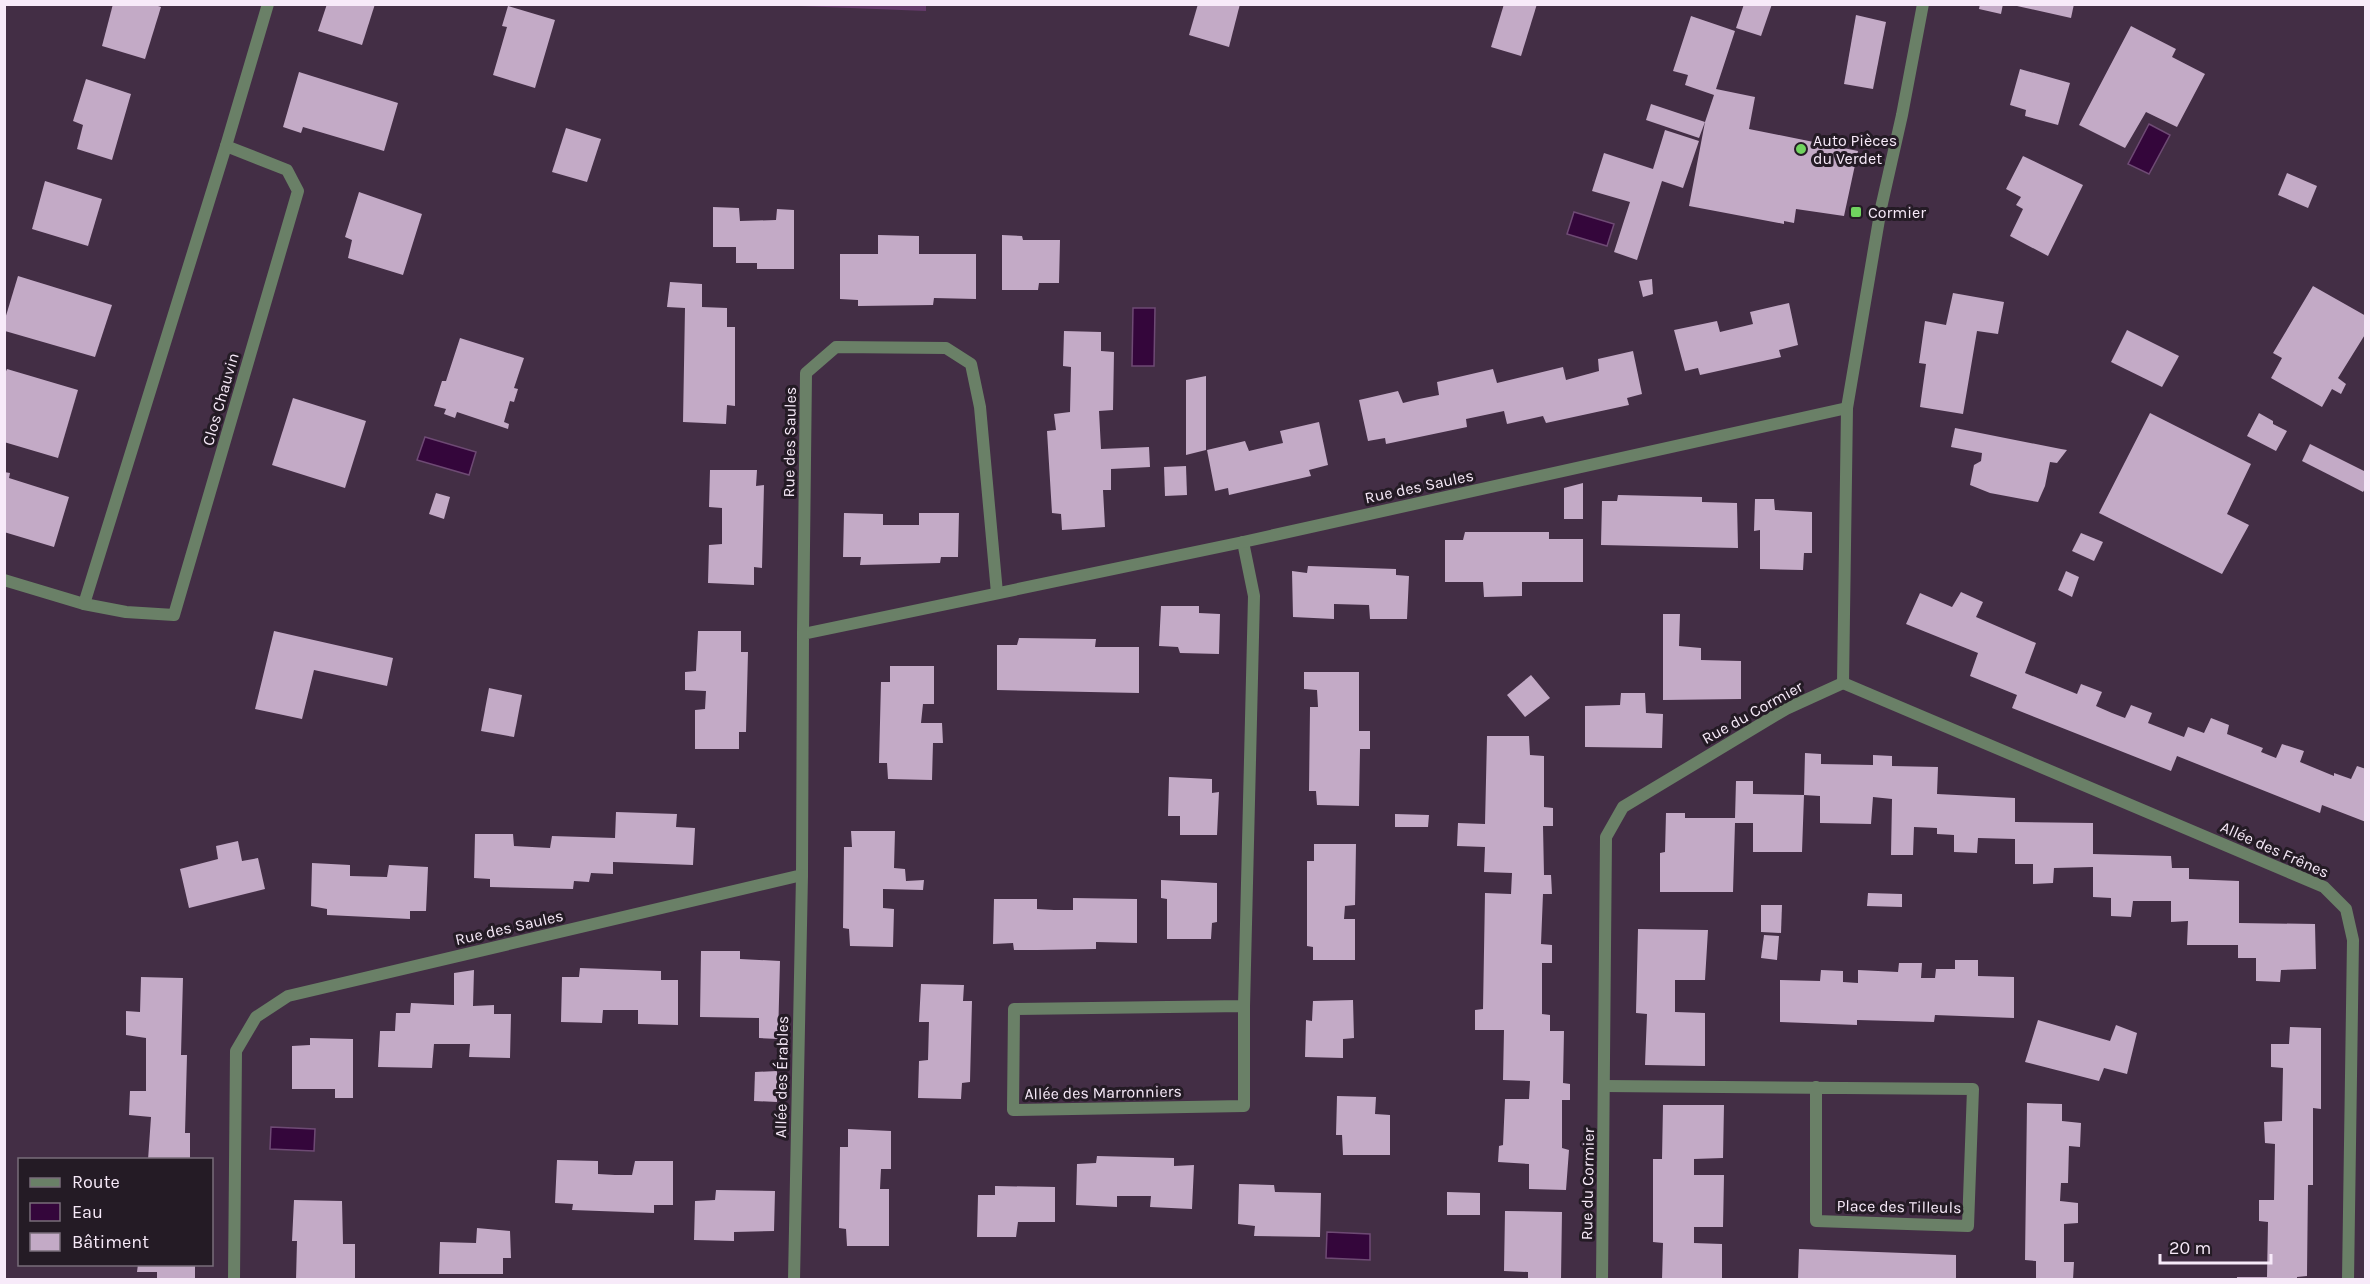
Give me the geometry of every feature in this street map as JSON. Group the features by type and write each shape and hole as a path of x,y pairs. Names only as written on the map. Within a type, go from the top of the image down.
{"street":[{"path":"84,604 268,4"},
{"path":"1843,683 1847,408 1881,208 1902,115 1923,4"},
{"name":"Clos Chauvin","path":"4,580 84,604 126,612 174,615 298,191 287,170 226,146"},
{"name":"Rue des Saules","path":"234,1280 236,1051 256,1017 288,996 802,875 806,373 836,347 946,348 971,364 981,406 997,593"},
{"name":"Rue des Saules","path":"804,634 1243,542 1847,408"},
{"name":"Allée des Marronniers","path":"1243,542 1254,596 1244,1006 1244,1106 1013,1110 1014,1009 1244,1006"},
{"name":"Rue du Cormier","path":"1602,1280 1606,837 1623,807 1786,709 1843,683"},
{"name":"Allée des Frênes","path":"1843,683 2324,887 2346,909 2353,940 2348,1280"},
{"name":"Allée des Érables","path":"794,1280 802,875"},
{"name":"Place des Tilleuls","path":"1605,1086 1816,1087 1973,1089 1968,1226 1816,1221 1816,1087"}],"shaded area":[{"path":"775,4 926,4 926,11 775,5"}],"water":[{"path":"2149,124 2170,135 2149,174 2128,164"},
{"path":"1574,212 1614,224 1607,246 1567,234"},
{"path":"1133,308 1155,308 1154,366 1132,366"},
{"path":"425,437 476,452 469,475 417,460"},
{"path":"271,1127 315,1129 314,1151 270,1149"},
{"path":"1327,1232 1370,1234 1370,1260 1326,1258"}],"building":[{"path":"113,4 152,4 161,7 145,59 102,46"},
{"path":"327,4 375,4 362,45 318,31"},
{"path":"1198,4 1240,4 1229,47 1189,35"},
{"path":"1504,4 1537,4 1521,56 1491,47"},
{"path":"1744,4 1772,4 1761,36 1736,28"},
{"path":"1980,4 2003,4 2001,14 1979,9"},
{"path":"2008,4 2074,4 2071,18"},
{"path":"508,6 555,20 535,88 493,75 507,27 502,26"},
{"path":"1856,15 1886,22 1873,89 1844,84"},
{"path":"1691,16 1735,31 1716,89 1755,97 1749,129 1858,151 1844,216 1796,209 1794,223 1784,221 1784,224 1689,206 1705,122 1714,95 1685,85 1688,75 1673,71"},
{"path":"2131,26 2176,49 2172,57 2205,74 2177,127 2146,112 2125,148 2079,125"},
{"path":"2020,69 2070,83 2058,125 2025,116 2026,110 2010,105"},
{"path":"299,72 398,103 384,151 303,127 301,133 283,127"},
{"path":"86,79 131,94 112,160 77,149 83,125 73,121"},
{"path":"1651,104 1705,122 1699,138 1646,120"},
{"path":"566,128 601,139 587,182 552,172"},
{"path":"1665,130 1699,141 1683,188 1662,181 1637,260 1614,252 1630,202 1592,191 1604,153 1653,169"},
{"path":"2023,156 2083,185 2048,256 2010,236 2023,209 2016,205 2021,197 2006,189"},
{"path":"2287,173 2317,186 2308,208 2278,195"},
{"path":"45,181 102,199 88,246 32,229"},
{"path":"359,192 422,214 403,275 348,258 352,240 345,237"},
{"path":"713,207 739,208 740,221 776,220 777,209 794,210 794,269 757,269 757,263 736,263 736,247 713,247"},
{"path":"878,235 919,236 919,254 976,254 976,299 934,298 933,305 858,306 858,300 840,299 840,254 878,254"},
{"path":"1002,235 1022,236 1023,240 1060,240 1059,283 1039,283 1038,290 1002,290"},
{"path":"18,276 112,305 95,357 5,331 5,319"},
{"path":"1652,279 1653,294 1643,297 1639,281"},
{"path":"670,282 702,284 702,307 727,308 727,327 735,327 735,406 727,405 726,424 683,422 685,308 667,307"},
{"path":"2313,286 2366,316 2366,333 2338,378 2346,384 2341,394 2332,389 2322,407 2271,378 2282,358 2273,353"},
{"path":"1953,293 2004,302 1998,334 1977,331 1963,414 1920,407 1926,364 1919,363 1925,321 1946,325"},
{"path":"1789,303 1798,345 1779,350 1781,357 1700,375 1698,368 1685,371 1674,330 1717,321 1720,332 1753,324 1750,312"},
{"path":"2127,330 2179,356 2162,387 2111,362"},
{"path":"1064,331 1101,332 1101,351 1114,352 1113,410 1099,411 1101,449 1149,447 1150,467 1111,469 1111,490 1103,490 1105,527 1062,530 1061,514 1052,513 1047,431 1056,430 1054,414 1070,412 1071,367 1063,366"},
{"path":"460,338 524,358 514,388 518,389 514,402 510,401 504,422 509,424 508,429 457,412 455,418 444,414 446,409 434,406 442,381 446,381"},
{"path":"1633,351 1642,394 1627,398 1629,405 1546,423 1543,416 1507,424 1504,411 1466,419 1467,427 1386,444 1385,438 1368,441 1359,400 1398,391 1403,403 1439,395 1437,382 1493,369 1497,383 1563,367 1566,380 1599,371 1598,359"},
{"path":"7,369 78,390 58,458 4,442 4,376"},
{"path":"1206,376 1206,450 1186,455 1186,380"},
{"path":"293,398 366,421 345,488 272,465"},
{"path":"2150,413 2251,464 2227,514 2249,525 2222,574 2099,513"},
{"path":"2259,413 2287,431 2276,451 2247,436"},
{"path":"1319,422 1328,465 1309,470 1311,476 1229,495 1228,488 1215,491 1207,450 1245,441 1249,451 1283,443 1280,431"},
{"path":"1955,428 2067,450 2057,463 2050,462 2045,486 2038,502 1990,493 1970,485 1974,465 1981,461 1982,453 1951,447"},
{"path":"2310,444 2366,472 2366,487 2363,492 2302,461"},
{"path":"1186,466 1187,495 1165,496 1164,467"},
{"path":"710,470 757,470 756,486 764,485 762,568 754,567 754,585 708,583 709,545 722,544 722,508 709,507"},
{"path":"4,472 10,473 9,478 69,497 54,547 4,532"},
{"path":"1583,483 1583,519 1564,519 1564,488"},
{"path":"436,493 450,497 444,519 429,514"},
{"path":"1618,495 1702,497 1702,502 1737,503 1738,548 1601,545 1602,501 1617,501"},
{"path":"1755,499 1774,499 1775,510 1812,512 1812,553 1804,553 1803,570 1760,569 1760,530 1754,531"},
{"path":"844,513 883,514 883,525 919,525 919,513 959,513 958,557 941,557 940,563 860,565 861,557 843,557"},
{"path":"1465,532 1549,532 1549,539 1583,539 1583,582 1522,582 1522,596 1484,597 1483,582 1445,582 1445,540 1463,540"},
{"path":"2081,533 2103,542 2094,561 2072,551"},
{"path":"1308,566 1396,569 1396,575 1409,576 1407,619 1370,619 1369,605 1334,604 1334,619 1293,617 1292,571 1307,573"},
{"path":"2066,571 2079,577 2072,597 2058,590"},
{"path":"1961,592 1983,602 1976,617 2036,643 2025,673 2077,694 2081,684 2102,692 2096,706 2112,713 2125,718 2131,705 2152,713 2148,723 2184,737 2188,727 2204,733 2211,718 2229,725 2227,734 2263,748 2261,752 2276,758 2282,744 2304,751 2300,762 2334,776 2334,773 2351,779 2357,766 2366,769 2366,822 2322,805 2320,813 2177,756 2171,771 2012,708 2017,695 1970,676 1978,653 1906,624 1920,593 1952,607"},
{"path":"1161,606 1199,606 1199,613 1220,614 1219,654 1180,653 1178,647 1159,646"},
{"path":"1663,614 1680,614 1679,646 1701,648 1701,660 1741,661 1741,699 1663,700"},
{"path":"274,631 393,658 387,686 314,670 302,719 255,709"},
{"path":"698,631 741,631 741,652 748,652 746,732 739,732 739,749 695,749 695,710 705,709 706,691 685,690 685,672 696,671"},
{"path":"1019,638 1096,639 1095,647 1139,647 1139,693 997,690 997,645 1017,645"},
{"path":"890,666 934,666 934,704 923,704 921,723 942,723 943,743 933,743 932,780 888,779 887,763 879,763 881,682 890,682"},
{"path":"1304,672 1359,672 1359,731 1370,731 1370,749 1360,749 1359,806 1317,805 1316,791 1309,791 1310,707 1318,707 1317,690 1304,689"},
{"path":"1531,675 1550,698 1525,717 1507,695"},
{"path":"489,688 522,695 514,737 481,731"},
{"path":"1621,693 1645,693 1646,713 1663,714 1662,748 1585,747 1585,706 1620,705"},
{"path":"1487,736 1529,736 1530,755 1544,756 1544,807 1553,808 1553,826 1543,826 1544,875 1551,875 1552,894 1543,894 1541,944 1552,945 1552,963 1542,963 1542,1014 1550,1015 1550,1031 1564,1031 1563,1083 1570,1084 1570,1100 1562,1100 1562,1148 1569,1150 1566,1190 1529,1189 1529,1164 1498,1162 1499,1146 1503,1145 1505,1099 1529,1099 1530,1081 1503,1080 1504,1030 1475,1030 1475,1010 1483,1009 1485,893 1511,894 1512,873 1484,872 1485,847 1457,846 1458,823 1485,824"},
{"path":"1805,753 1821,754 1821,764 1873,765 1873,755 1892,756 1892,766 1938,767 1937,794 2015,798 2015,822 2093,823 2093,854 2171,856 2172,868 2189,868 2189,879 2239,881 2239,923 2315,924 2316,969 2281,970 2280,982 2256,981 2256,958 2238,958 2238,945 2187,945 2188,921 2171,922 2171,901 2133,901 2131,917 2111,916 2111,898 2093,897 2093,867 2054,868 2053,883 2033,884 2033,864 2015,864 2015,839 1978,838 1977,853 1954,852 1954,835 1937,834 1937,828 1914,827 1913,855 1891,855 1892,799 1873,797 1871,824 1820,823 1820,796 1804,795"},
{"path":"1169,777 1212,779 1212,793 1219,792 1217,835 1180,835 1180,816 1168,816"},
{"path":"1736,781 1753,781 1753,794 1804,795 1802,852 1753,852 1753,823 1735,823 1733,892 1660,892 1660,853 1665,852 1666,813 1685,813 1685,818 1735,818"},
{"path":"616,812 677,814 676,827 695,828 693,865 613,862 613,874 591,873 589,882 574,881 573,889 490,887 490,879 474,878 475,834 513,834 514,846 550,848 552,836 615,838"},
{"path":"1395,814 1429,815 1428,827 1395,827"},
{"path":"851,831 895,831 894,868 905,869 906,881 924,880 923,890 883,889 883,908 894,909 893,947 850,946 849,929 843,928 844,847 852,847"},
{"path":"238,841 242,861 258,858 265,889 189,908 180,869 218,859 216,846"},
{"path":"1314,844 1356,844 1355,905 1345,906 1344,919 1355,919 1355,960 1313,960 1313,947 1307,946 1307,861 1314,861"},
{"path":"312,863 350,865 350,876 387,877 389,865 428,867 426,911 410,911 410,919 327,915 327,909 311,906"},
{"path":"1161,880 1217,883 1217,922 1212,923 1211,939 1167,939 1167,899 1161,898"},
{"path":"1868,893 1902,894 1902,907 1867,906"},
{"path":"1073,898 1137,899 1137,943 1096,942 1096,949 1038,950 1014,950 1013,943 993,944 994,899 1037,899 1037,909 1073,910"},
{"path":"1761,905 1782,905 1781,933 1761,932"},
{"path":"1638,929 1708,930 1705,980 1675,980 1675,1012 1705,1013 1705,1066 1645,1065 1647,1014 1636,1013"},
{"path":"1764,935 1779,936 1777,960 1761,958"},
{"path":"701,951 740,951 740,959 780,961 778,1039 759,1038 759,1018 700,1017"},
{"path":"1955,960 1978,960 1978,976 2014,977 2014,1018 1935,1015 1934,1022 1857,1020 1857,1025 1780,1022 1780,980 1820,981 1821,970 1843,971 1843,982 1858,983 1858,970 1898,972 1899,963 1922,963 1921,978 1935,978 1936,969 1955,969"},
{"path":"580,968 661,971 661,980 678,980 678,1025 638,1024 638,1010 603,1010 602,1023 561,1022 562,977 579,977"},
{"path":"474,970 473,1006 494,1005 494,1014 511,1014 510,1058 469,1057 470,1044 434,1044 432,1068 378,1067 380,1031 395,1031 396,1013 410,1013 411,1003 454,1005 454,973"},
{"path":"141,977 183,978 181,1055 187,1055 185,1133 190,1133 190,1158 148,1158 151,1117 129,1115 130,1091 146,1091 146,1038 126,1035 126,1011 140,1012"},
{"path":"921,984 964,985 963,1001 972,1001 970,1082 962,1083 961,1099 918,1098 919,1061 928,1060 929,1022 919,1022"},
{"path":"1353,1000 1354,1038 1343,1039 1343,1058 1305,1057 1306,1020 1312,1021 1313,1001"},
{"path":"2038,1020 2110,1041 2116,1025 2137,1033 2127,1074 2104,1068 2099,1081 2025,1062"},
{"path":"2290,1027 2321,1028 2321,1109 2313,1108 2313,1185 2308,1185 2307,1276 2297,1277 2297,1280 2237,1280 2237,1277 2267,1277 2268,1222 2259,1221 2259,1200 2274,1200 2275,1144 2265,1143 2264,1122 2282,1121 2283,1068 2271,1067 2271,1044 2289,1044"},
{"path":"310,1038 353,1039 353,1098 335,1098 335,1089 292,1089 292,1046 310,1045"},
{"path":"777,1071 777,1102 754,1101 755,1072"},
{"path":"1337,1096 1376,1097 1375,1114 1390,1115 1390,1155 1343,1155 1342,1135 1336,1135"},
{"path":"2027,1103 2062,1104 2062,1121 2081,1123 2080,1147 2069,1146 2068,1183 2061,1183 2060,1201 2078,1203 2078,1223 2064,1224 2064,1262 2074,1262 2073,1280 2036,1280 2036,1261 2025,1260"},
{"path":"1663,1105 1724,1105 1723,1158 1694,1159 1694,1175 1724,1175 1723,1227 1694,1227 1694,1243 1722,1244 1722,1280 1662,1280 1663,1243 1653,1242 1653,1159 1662,1159"},
{"path":"848,1129 891,1131 891,1169 881,1169 880,1189 889,1189 889,1246 847,1246 846,1229 839,1228 840,1147 848,1147"},
{"path":"1097,1156 1174,1158 1174,1166 1194,1165 1192,1209 1150,1207 1151,1196 1117,1196 1117,1207 1076,1205 1077,1164 1096,1163"},
{"path":"557,1160 598,1161 598,1174 615,1175 632,1175 635,1161 673,1161 673,1205 654,1205 654,1213 572,1210 573,1204 555,1203"},
{"path":"1239,1184 1274,1185 1275,1192 1321,1193 1320,1237 1254,1236 1255,1226 1238,1224"},
{"path":"995,1186 1055,1187 1055,1222 1018,1222 1016,1237 977,1237 978,1195 995,1195"},
{"path":"716,1190 775,1191 774,1231 734,1232 734,1241 694,1240 695,1201 715,1200"},
{"path":"1447,1192 1480,1193 1480,1215 1447,1215"},
{"path":"294,1200 342,1201 343,1244 355,1244 355,1280 296,1280 297,1241 292,1241"},
{"path":"1505,1211 1562,1212 1561,1280 1528,1280 1528,1272 1504,1271"},
{"path":"477,1228 510,1231 511,1258 503,1258 503,1274 439,1274 440,1242 476,1243"},
{"path":"1799,1249 1956,1255 1956,1280 1798,1280"},
{"path":"138,1266 195,1266 195,1280 157,1280 157,1272 137,1272"}],"place":[{"name":"Auto Pièces du Verdet","path":"1801,149"},
{"name":"Cormier","path":"1856,212"}]}
